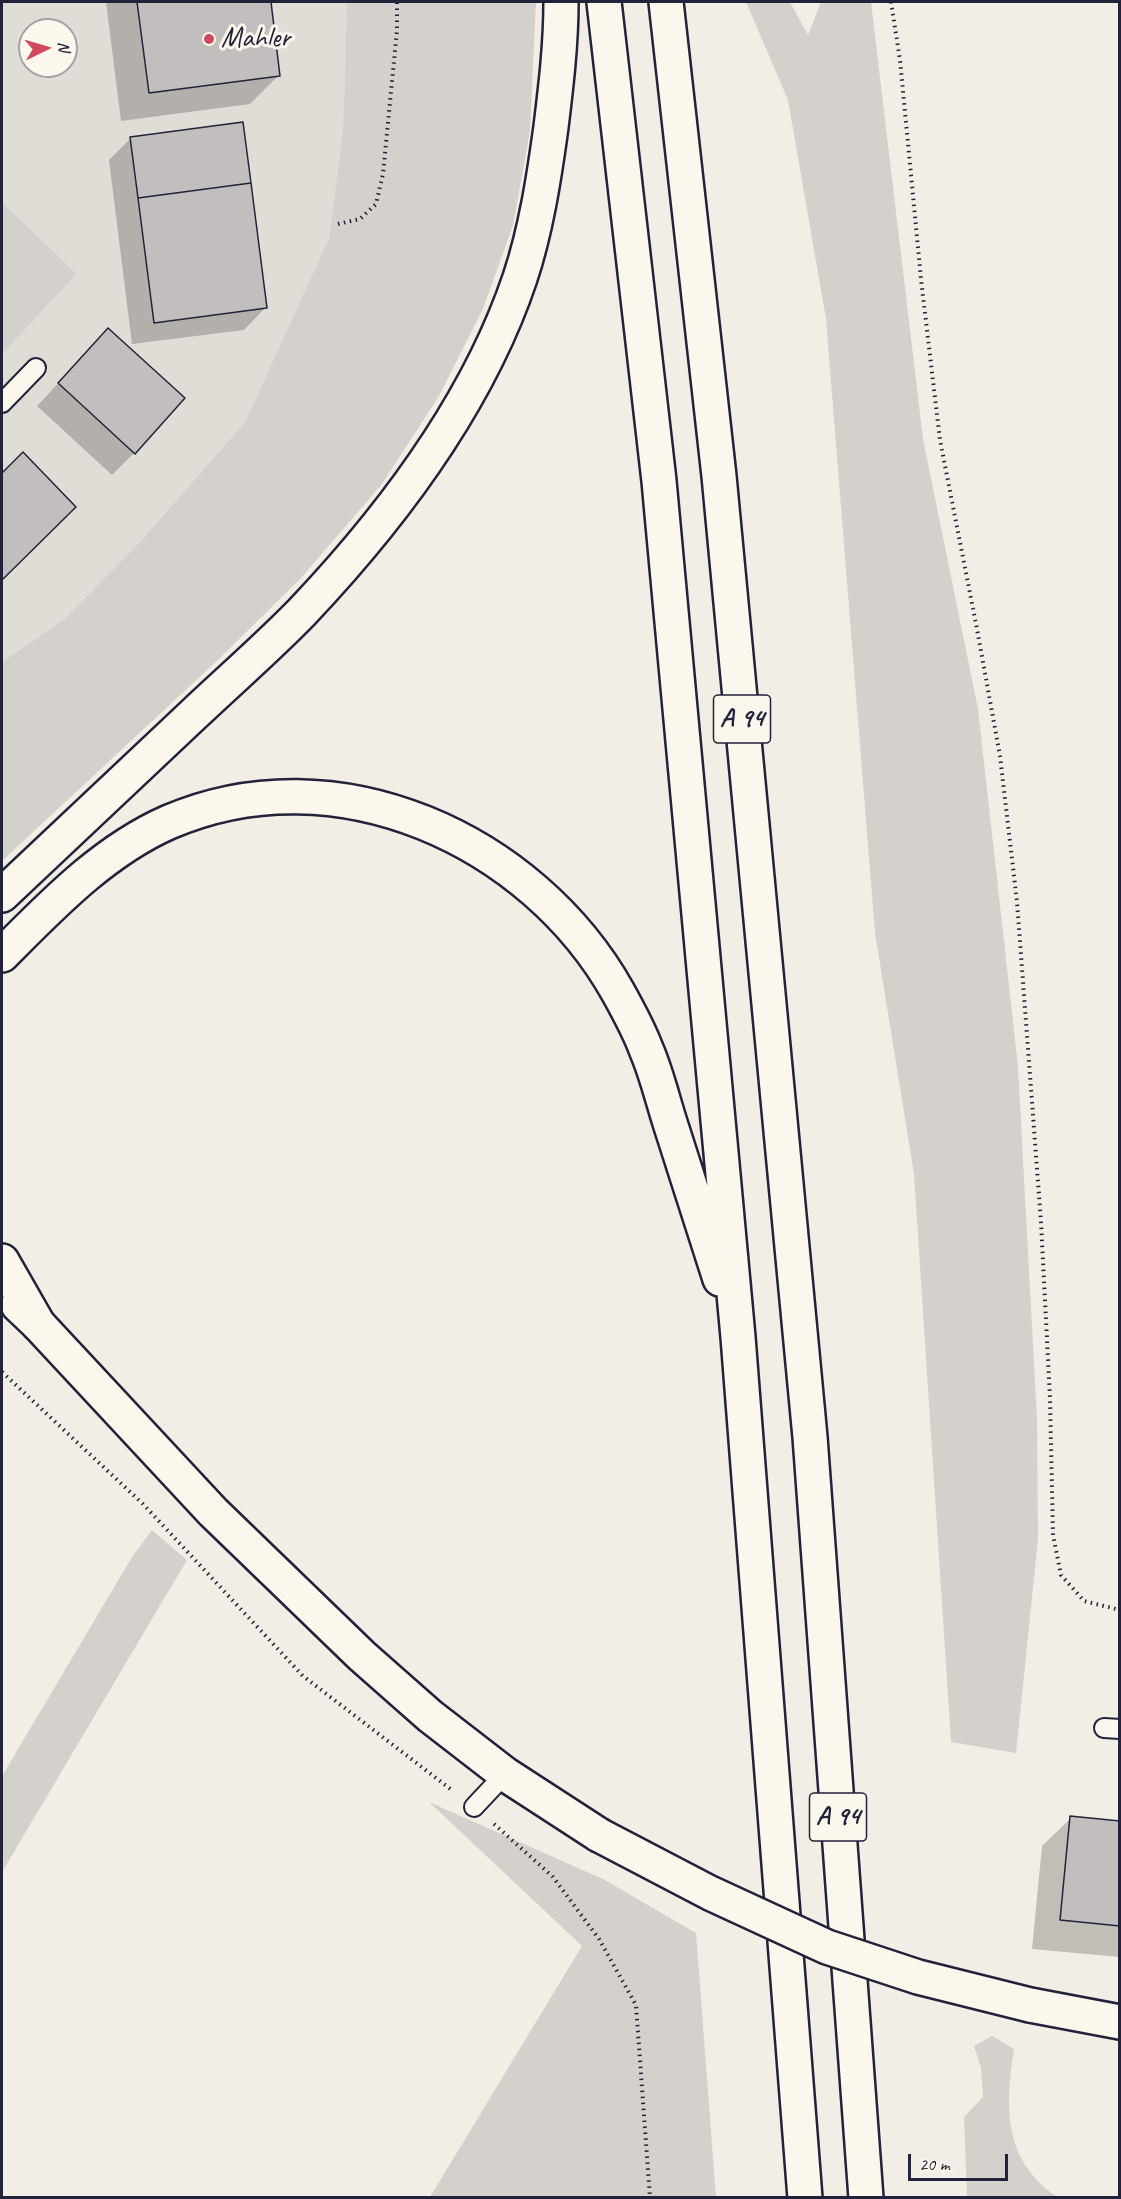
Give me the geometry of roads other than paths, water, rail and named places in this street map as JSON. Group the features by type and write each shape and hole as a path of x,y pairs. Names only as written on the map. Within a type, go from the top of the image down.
{"main road":[{"path":"2,895 301,613 359,548 400,496 441,437 467,393 498,332 523,267 538,214 556,86 561,2"},
{"name":"A 94","path":"604,2 660,493 738,1337 805,2198"},
{"name":"A 94","path":"666,2 719,476 809,1425 866,2198"},
{"path":"2,955 82,878 124,846 168,823 210,807 258,798 299,795 356,801 419,820 470,844 510,869 551,905 584,940 618,991 647,1049 738,1337"},
{"path":"2,1261 38,1324"},
{"path":"2,1290 38,1324 213,1512 362,1656 430,1716 505,1774 599,1835 710,1893 827,1947 918,1977 1030,2005 1119,2022"}],"lane":[{"path":"2,403 36,368"},
{"path":"474,1808 505,1774"}],"place":[{"name":"Mahler","path":"209,39"}]}
